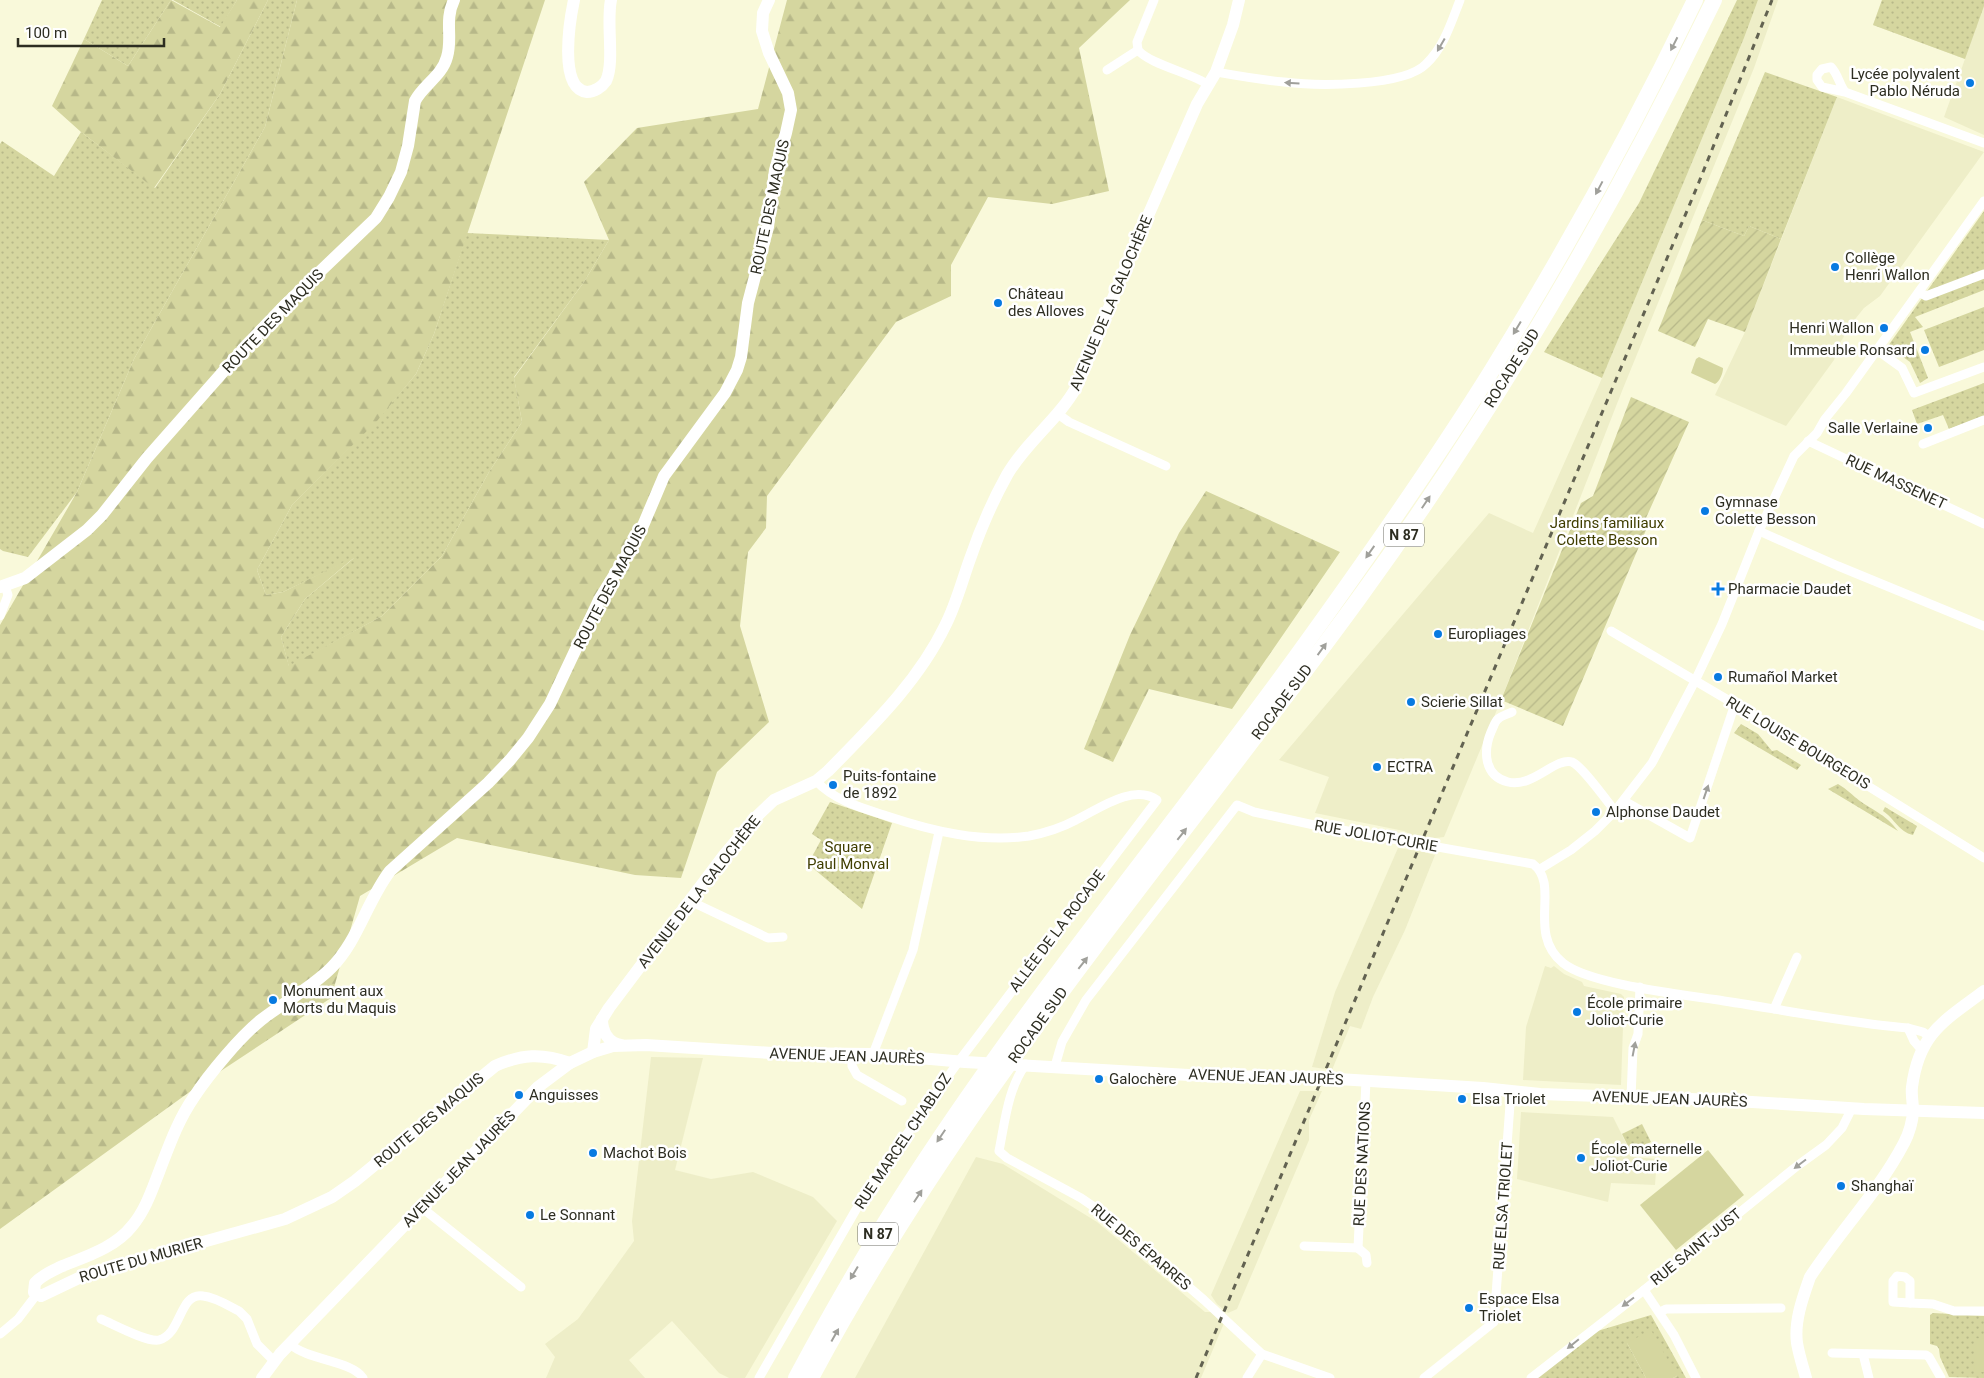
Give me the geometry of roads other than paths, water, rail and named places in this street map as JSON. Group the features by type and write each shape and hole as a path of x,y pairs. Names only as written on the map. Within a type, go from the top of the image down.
{"highway":[{"name":"ROCADE SUD","path":"796,1378 877,1234 918,1170 977,1096 1294,660 1441,449 1540,291 1595,195 1695,0"},
{"name":"ROCADE SUD","path":"1025,1030 1305,671 1410,525 1458,454 1559,292 1676,77 1714,0"},
{"name":"ROCADE SUD","path":"811,1378 888,1242 977,1096"}],"main road":[{"name":"ROUTE DES MAQUIS","path":"3,586 25,578 87,530 102,515 159,444 245,347 286,304 376,218 389,197 400,172 408,146 415,101 418,94 442,68 447,57 448,12 454,0"},
{"path":"574,0 569,34 569,72 574,84 588,92 599,88 607,76 611,0"},
{"name":"ROUTE DES MAQUIS","path":"194,1096 243,1037 259,1021 316,982 331,968 349,944 377,890 390,871 488,783 528,738 550,704 600,600 639,535 664,476 732,382 741,356 748,303 765,241 775,170 791,110 788,92 769,53 762,31 763,13 768,0"},
{"name":"AVENUE DE LA GALOCHÈRE","path":"593,1052 596,1029 602,1019 724,855 765,807 780,795 816,781 879,717 923,665 949,619 980,530 1006,477 1026,448 1069,401 1077,386 1197,104 1216,72 1239,0"},
{"path":"1806,1378 1797,1342 1802,1298 1810,1277 1905,1142 1913,1111 1912,1088 1922,1049 1929,1036 1984,991"},
{"path":"602,1019 606,1035 617,1045 621,1045"},
{"name":"AVENUE JEAN JAURÈS","path":"274,1362 421,1207 549,1077 570,1062 593,1052 621,1045 672,1046 772,1054 873,1054 1206,1076 1306,1077 1540,1094 1764,1102 1984,1114"},
{"name":"ROUTE DES MAQUIS","path":"332,1197 362,1176 487,1072 520,1056 548,1057 570,1062"},
{"path":"532,1056 539,1062 549,1077"},
{"name":"ROUTE DU MURIER","path":"194,1096 177,1126 145,1206 132,1226 116,1241 43,1275 35,1283 34,1292 41,1296 85,1275 276,1222 294,1216 332,1197"},
{"path":"254,1378 274,1362"},
{"path":"262,1378 274,1362"}],"street":[{"path":"1154,0 1137,42 1138,50 1148,58 1184,72 1209,85"},
{"path":"1216,72 1287,83 1374,82 1399,79 1425,66 1438,51 1460,0"},
{"path":"1107,70 1138,50"},
{"path":"1845,92 1984,143"},
{"path":"1929,1036 1923,1032 1908,1028 1640,987 1593,977 1574,970 1556,956 1549,946 1544,928 1545,884 1540,869 1584,841 1624,801 1652,763 1695,681 1722,624 1759,531 1794,456 1819,430 1984,201"},
{"path":"1919,292 1926,296 1984,274"},
{"path":"1877,350 1902,368 1914,393 1984,366"},
{"path":"1058,414 1069,422 1166,466"},
{"path":"1923,444 1984,420"},
{"name":"RUE MASSENET","path":"1808,442 1984,524"},
{"path":"1759,531 1838,566 1984,626"},
{"path":"0,616 8,595 3,586"},
{"name":"RUE LOUISE BOURGEOIS","path":"1611,631 1734,704 1984,858"},
{"path":"1624,801 1690,838 1734,704"},
{"path":"1512,712 1497,719 1486,744 1485,751 1492,772 1500,779 1509,782 1519,782 1528,781 1567,762 1574,763 1615,811"},
{"path":"816,781 829,792 854,806 939,832 913,950 873,1054"},
{"name":"ALLÉE DE LA ROCADE","path":"939,832 979,837 1029,836 1056,829 1116,799 1143,794 1156,800 959,1061"},
{"name":"RUE JOLIOT-CURIE","path":"1055,1066 1062,1042 1086,1000 1237,806 1254,812 1314,825 1521,860 1534,864 1540,869"},
{"path":"690,901 768,938 783,937"},
{"path":"1774,1009 1797,957"},
{"path":"1630,1098 1633,1048 1638,1034 1640,987"},
{"path":"1908,1028 1914,1041 1922,1049"},
{"path":"852,1053 852,1066 857,1075 902,1101"},
{"name":"RUE MARCEL CHABLOZ","path":"759,1378 869,1187 959,1061"},
{"name":"RUE DES ÉPARRES","path":"1026,1064 1017,1076 1014,1084 999,1151 1007,1158 1081,1198 1103,1213 1204,1300 1262,1354 1330,1378"},
{"name":"RUE DES NATIONS","path":"1358,1248 1366,1081"},
{"name":"RUE ELSA TRIOLET","path":"1424,1378 1494,1322 1511,1091"},
{"name":"RUE SAINT-JUST","path":"1531,1378 1826,1145 1842,1128 1852,1108"},
{"path":"421,1207 521,1288"},
{"name":"RUE DES NATIONS","path":"1304,1246 1358,1248 1366,1255 1367,1263"},
{"path":"1644,1290 1674,1335 1696,1378"},
{"path":"0,1334 18,1319 37,1294"},
{"path":"101,1319 150,1340 159,1340 175,1328 186,1304 191,1299 203,1296 240,1311 244,1315 257,1344 274,1362"},
{"path":"1910,1303 1933,1304 1954,1311 1984,1311"},
{"path":"1660,1312 1666,1309 1781,1308"},
{"path":"290,1344 298,1351 354,1370 363,1378"},
{"path":"1832,1353 1926,1356 1929,1357 1940,1378"},
{"path":"1247,1378 1262,1354"},
{"path":"1863,1354 1869,1378"}],"railway":[{"path":"1196,1378 1697,187 1772,0"}],"place":[{"name":"Lycée polyvalent Pablo Néruda","path":"1970,83"},
{"name":"Collège Henri Wallon","path":"1835,267"},
{"name":"Château des Alloves","path":"998,303"},
{"name":"Henri Wallon","path":"1884,328"},
{"name":"Immeuble Ronsard","path":"1925,350"},
{"name":"Salle Verlaine","path":"1928,428"},
{"name":"Gymnase Colette Besson","path":"1705,511"},
{"name":"Pharmacie Daudet","path":"1718,589"},
{"name":"Europliages","path":"1438,634"},
{"name":"Rumañol Market","path":"1718,677"},
{"name":"Scierie Sillat","path":"1411,702"},
{"name":"ECTRA","path":"1377,767"},
{"name":"Puits-fontaine de 1892","path":"833,785"},
{"name":"Alphonse Daudet","path":"1596,812"},
{"name":"Monument aux Morts du Maquis","path":"273,1000"},
{"name":"École primaire Joliot-Curie","path":"1577,1012"},
{"name":"Galochère","path":"1099,1079"},
{"name":"Anguisses","path":"519,1095"},
{"name":"Elsa Triolet","path":"1462,1099"},
{"name":"Machot Bois","path":"593,1153"},
{"name":"École maternelle Joliot-Curie","path":"1581,1158"},
{"name":"Shanghaï","path":"1841,1186"},
{"name":"Le Sonnant","path":"530,1215"},
{"name":"Espace Elsa Triolet","path":"1469,1308"}],"park label":[{"name":"Jardins familiaux Colette Besson","path":"1607,532"},
{"name":"Square Paul Monval","path":"848,856"}]}
